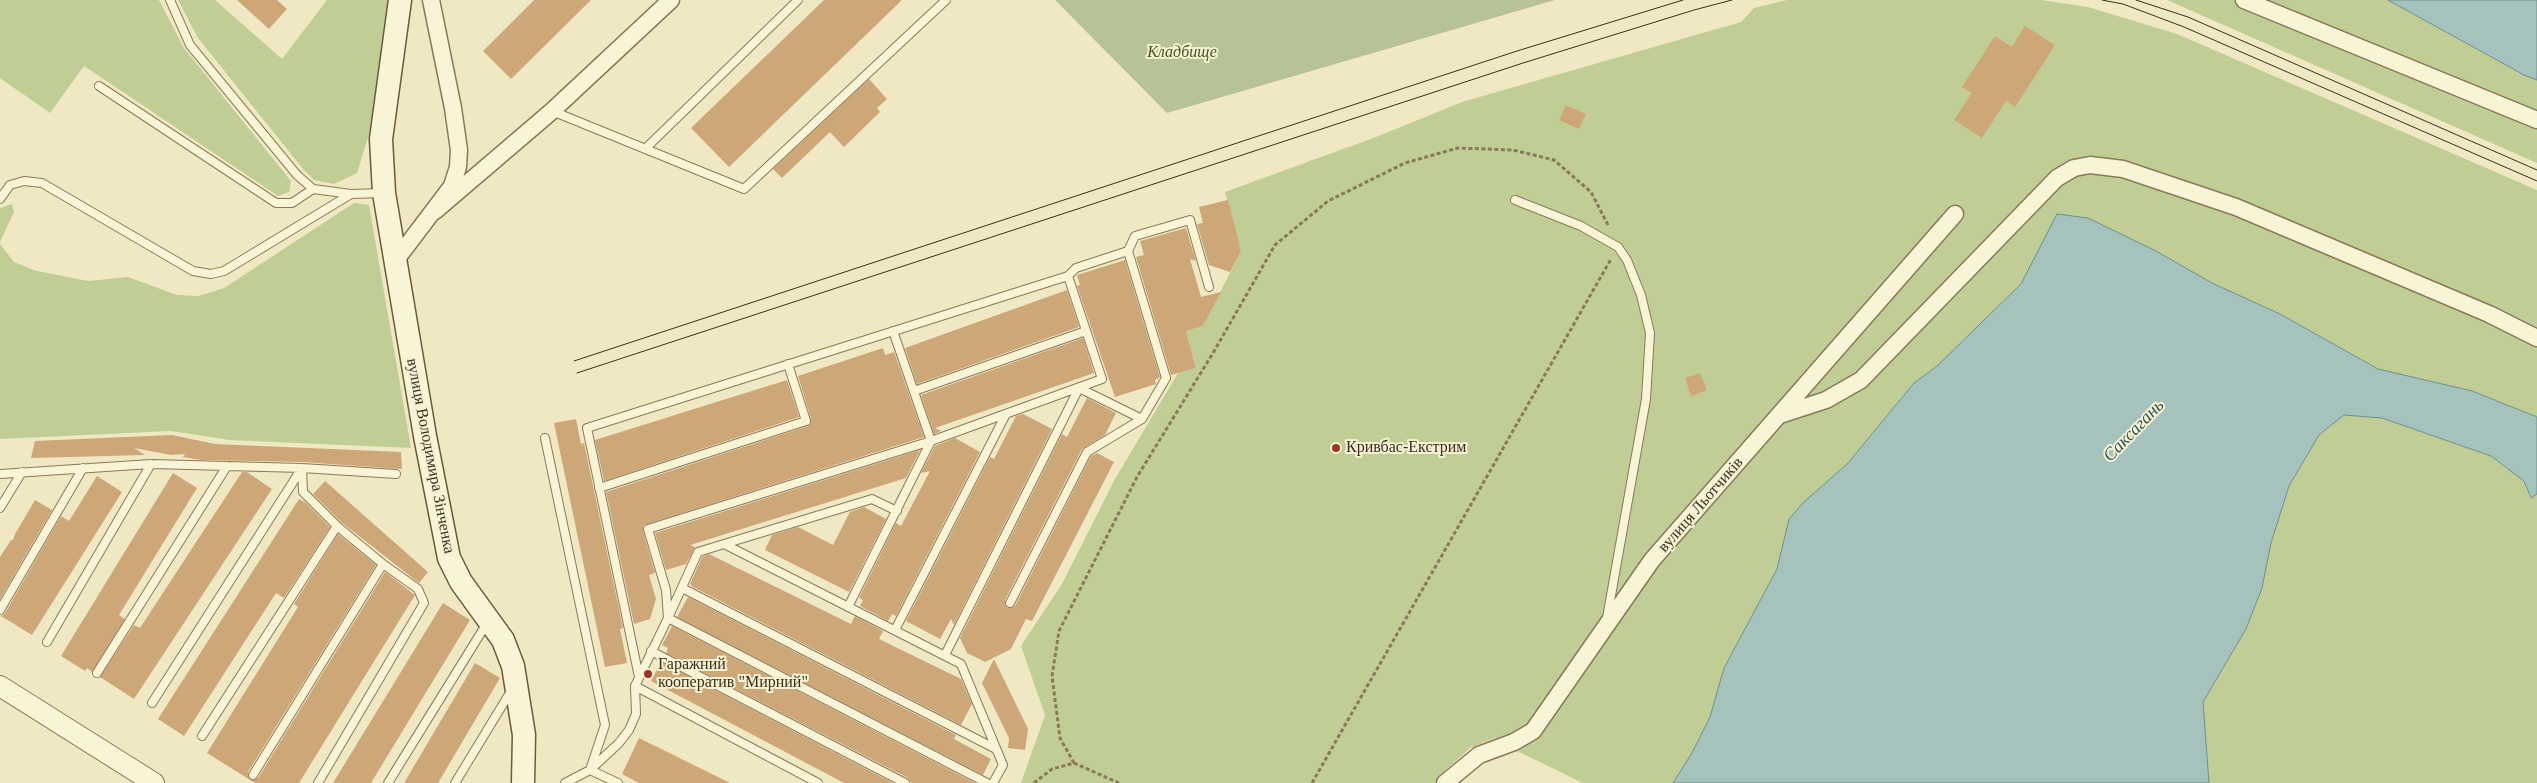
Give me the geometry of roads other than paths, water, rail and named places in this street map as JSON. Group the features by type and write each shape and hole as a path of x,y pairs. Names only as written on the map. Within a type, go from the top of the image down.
{"main road":[{"name":"вулиця Володимира Зінченка","path":"400,0 381,139 384,193 425,436 448,558 461,582 503,640 513,666 524,735 523,783"}],"street":[{"path":"396,260 435,211 452,186 458,167 459,150 447,71 431,0"},
{"path":"435,211 552,111 671,0"},
{"path":"2244,0 2537,120"},
{"path":"1780,415 1826,400 1862,380 2057,178 2074,168 2090,164 2123,169 2236,207 2489,314 2537,338"},
{"name":"вулиця Льотчиків","path":"1445,783 1479,755 1514,742 1533,731 1652,560 1954,214"},
{"path":"0,686 154,783"}],"lane":[{"path":"170,0 190,45 297,175 313,189 351,194 384,193"},
{"path":"645,149 798,0"},
{"path":"552,111 744,189 946,0"},
{"path":"99,86 276,203 292,203 313,189"},
{"path":"0,199 10,185 24,181 42,183 193,271 211,274 224,271 351,194"},
{"path":"1515,200 1581,226 1618,246 1627,260 1641,295 1650,333 1646,399 1606,627"},
{"path":"1010,603 1087,452 1142,419 1166,378 1128,252 1135,236 1190,220 1209,287"},
{"path":"639,677 587,428 1068,276 1076,268 1128,252"},
{"path":"668,618 666,590 648,529 931,441 1102,379 1068,276"},
{"path":"848,607 931,441 893,331"},
{"path":"914,391 1086,331"},
{"path":"599,488 806,421 788,364"},
{"path":"1079,388 1142,419"},
{"path":"945,655 1079,388"},
{"path":"895,630 1006,414"},
{"path":"545,438 605,725 590,770"},
{"path":"47,642 151,464"},
{"path":"0,474 151,464 302,468 396,474"},
{"path":"97,673 228,466"},
{"path":"0,610 83,468"},
{"path":"302,468 304,492 337,526 383,564 418,589 424,602 318,783"},
{"path":"152,703 302,468"},
{"path":"0,508 22,472"},
{"path":"565,783 590,770 619,743 629,730 636,714 635,686 698,552 872,499 897,511"},
{"path":"202,736 337,526"},
{"path":"724,544 961,664 1003,765 993,783"},
{"path":"253,775 383,564"},
{"path":"682,588 996,749"},
{"path":"668,618 986,783"},
{"path":"388,783 488,621"},
{"path":"651,652 905,783"},
{"path":"455,783 516,682"},
{"path":"635,686 818,783"},
{"path":"590,770 618,783"}],"water":[{"path":"2388,0 2537,0 2537,80 2524,75"},
{"name":"Саксагань","path":"2057,214 2088,218 2156,251 2212,283 2280,314 2378,369 2472,391 2537,417 2537,494 2531,498 2524,481 2491,456 2382,418 2344,415 2319,435 2289,486 2271,543 2262,588 2246,629 2203,702 2209,783 1673,783 1692,753 1710,717 1724,668 1777,569 1789,519 1804,502 1848,463 1914,383 1937,366 2021,284"}],"tram line":[{"path":"574,361 1517,51 1683,0"},
{"path":"577,373 1523,63 1732,0"},
{"path":"2102,0 2123,4 2184,27 2537,181"},
{"path":"2136,0 2188,17 2537,170"}],"place":[{"name":"Кривбас-Екстрим","path":"1336,448"},
{"name":"Гаражний кооператив \"Мирний\"","path":"648,674"}],"park label":[{"name":"Кладбище","path":"1182,53"}]}
